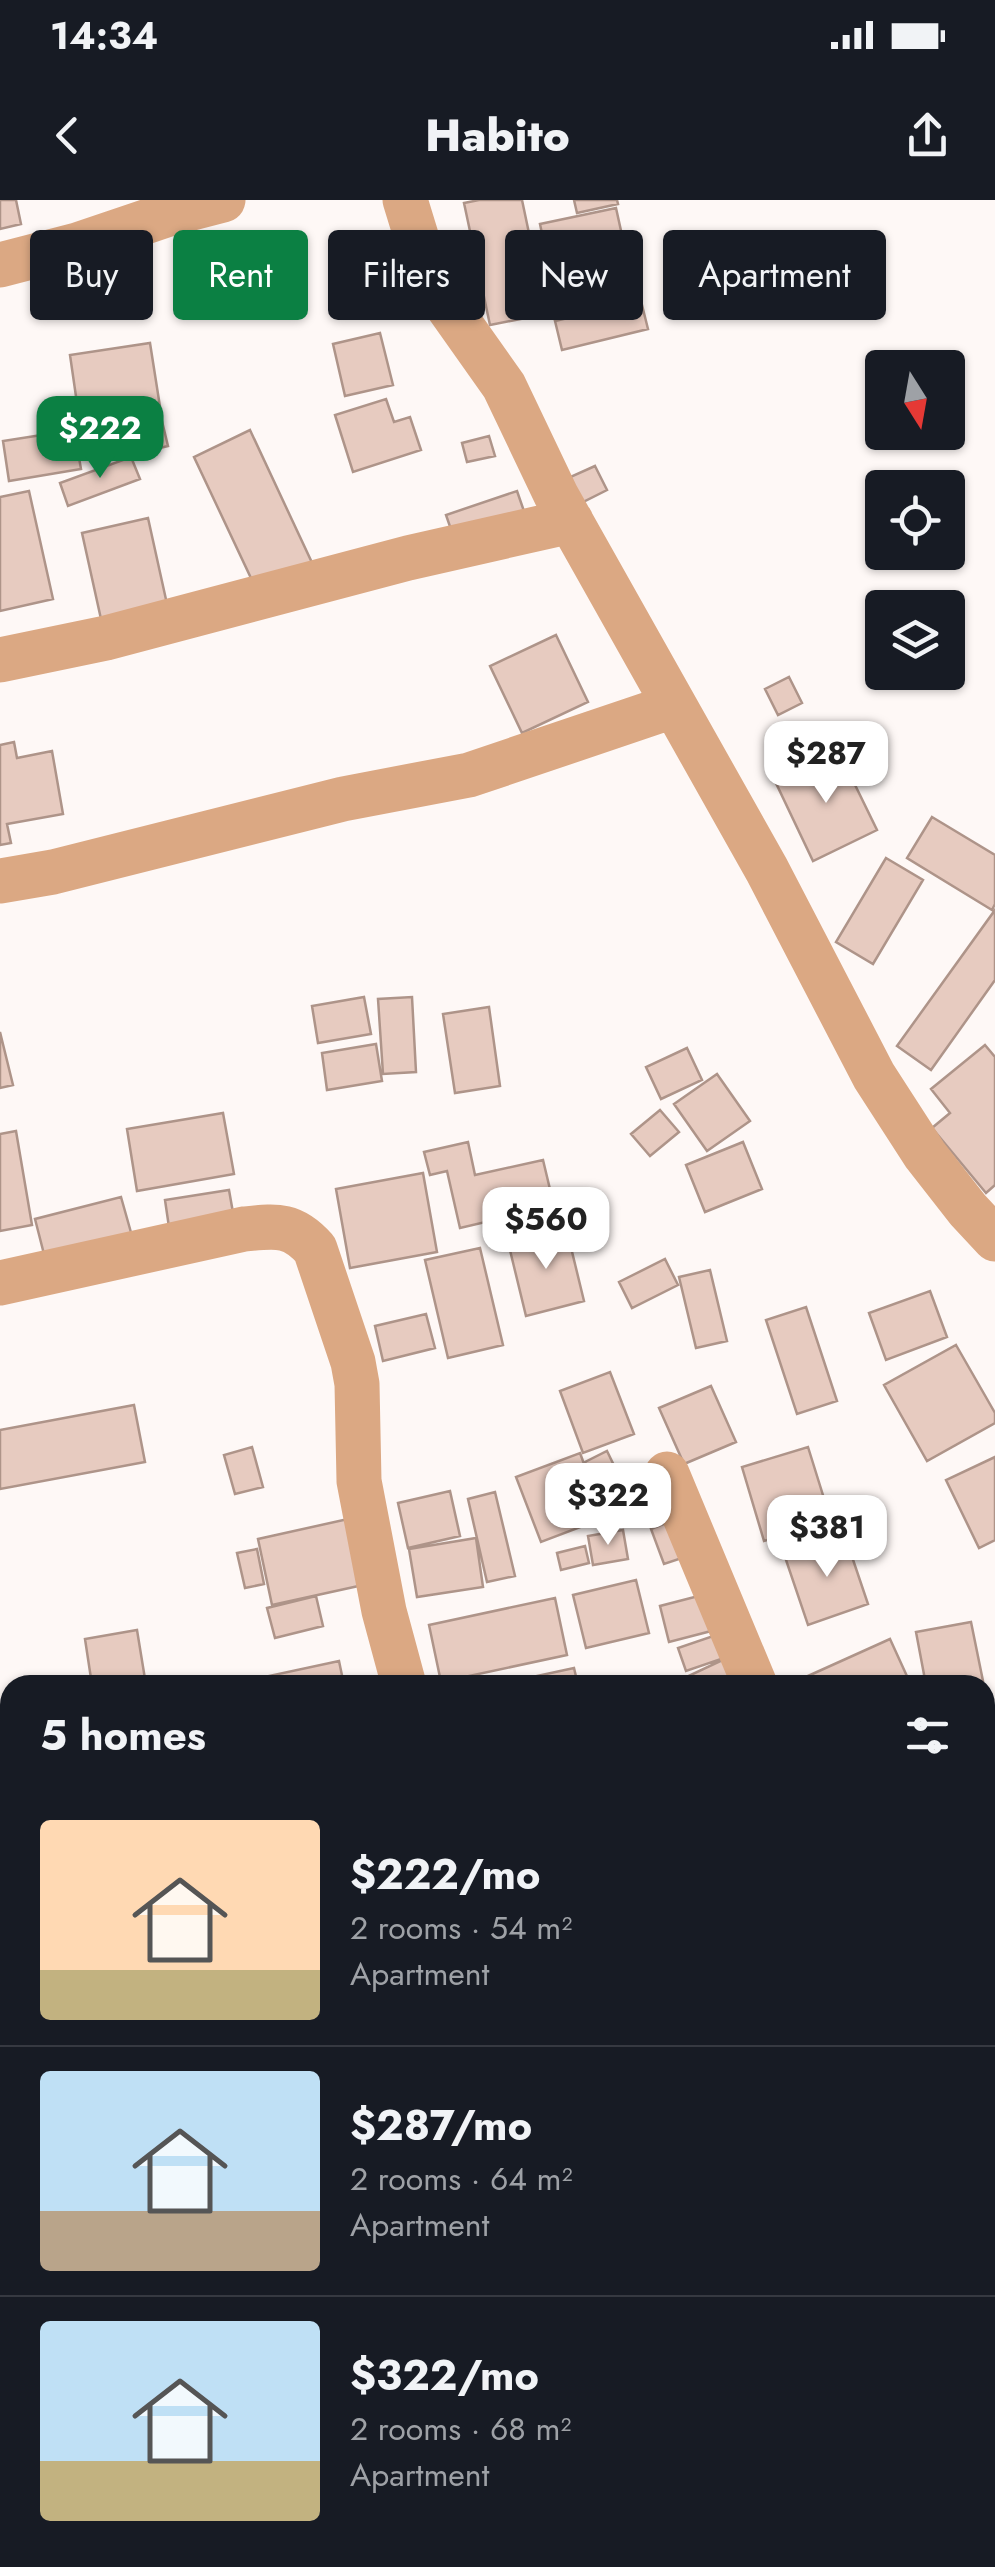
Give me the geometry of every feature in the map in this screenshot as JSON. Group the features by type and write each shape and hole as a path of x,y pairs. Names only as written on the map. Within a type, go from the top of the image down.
{"street":[{"path":"0,265 78,246 166,207 224,200"},
{"path":"404,200 421,252 446,304 504,386 571,521 766,870 874,1076 924,1155 995,1239"},
{"path":"0,660 106,638 408,558 571,521"},
{"path":"0,881 53,872 343,799 469,775 673,706"},
{"path":"0,1283 244,1229 275,1226 303,1235 315,1250 357,1384 360,1481 384,1611 401,1675"},
{"path":"667,1474 751,1675"}],"building":[{"path":"0,200 16,200 21,224 0,229"},
{"path":"522,200 528,230 505,230 505,320 515,320 490,325 485,302 485,230 470,230 464,203"},
{"path":"574,200 617,200 618,204 577,213"},
{"path":"616,208 621,230 541,230 540,224"},
{"path":"643,309 648,329 562,350 555,321 643,320"},
{"path":"380,333 393,385 345,396 333,344"},
{"path":"150,343 161,413 80,424 70,355"},
{"path":"386,399 394,422 410,417 421,450 353,472 335,415"},
{"path":"161,417 168,446 109,460 102,431"},
{"path":"74,430 81,469 9,481 3,441"},
{"path":"250,430 314,567 258,593 194,457"},
{"path":"489,436 495,456 467,462 462,443"},
{"path":"131,457 140,479 68,506 60,483"},
{"path":"595,466 607,490 581,503 568,478"},
{"path":"29,491 53,599 0,611 0,497"},
{"path":"517,491 526,517 455,541 446,515"},
{"path":"148,518 167,604 101,619 82,533"},
{"path":"556,635 588,702 522,733 490,666"},
{"path":"789,677 802,703 778,715 765,689"},
{"path":"14,742 17,758 52,751 63,814 7,824 11,843 0,845 0,745"},
{"path":"838,750 877,830 813,861 775,781"},
{"path":"932,817 995,855 992,910 907,858"},
{"path":"886,858 923,880 873,964 836,942"},
{"path":"995,910 995,980 931,1070 897,1046"},
{"path":"364,997 371,1034 318,1043 312,1006"},
{"path":"412,997 416,1072 383,1074 378,999"},
{"path":"489,1007 500,1086 455,1093 443,1014"},
{"path":"0,1032 13,1085 0,1088"},
{"path":"376,1044 382,1081 327,1090 322,1053"},
{"path":"985,1045 995,1057 995,1185 986,1193 932,1128 950,1113 931,1089"},
{"path":"687,1048 702,1080 661,1099 646,1067"},
{"path":"717,1074 750,1121 707,1151 674,1104"},
{"path":"660,1110 679,1132 650,1156 631,1134"},
{"path":"223,1113 234,1174 137,1191 127,1129"},
{"path":"16,1131 32,1225 0,1231 0,1134"},
{"path":"468,1142 475,1175 543,1160 554,1206 460,1228 447,1171 430,1175 424,1152"},
{"path":"743,1142 762,1189 705,1212 686,1165"},
{"path":"423,1173 437,1252 350,1268 336,1189"},
{"path":"229,1190 235,1224 170,1234 165,1200"},
{"path":"121,1197 132,1236 45,1258 35,1219"},
{"path":"566,1227 584,1301 526,1316 508,1242"},
{"path":"480,1248 503,1345 448,1358 425,1260"},
{"path":"665,1259 678,1285 632,1308 619,1282"},
{"path":"710,1270 727,1341 696,1348 679,1277"},
{"path":"930,1291 947,1337 886,1360 869,1313"},
{"path":"806,1307 837,1401 797,1414 766,1320"},
{"path":"426,1314 435,1348 383,1361 375,1326"},
{"path":"956,1345 995,1413 995,1423 927,1461 884,1385"},
{"path":"610,1372 634,1434 583,1453 560,1391"},
{"path":"711,1386 736,1442 684,1464 659,1408"},
{"path":"134,1405 145,1462 0,1489 0,1430"},
{"path":"252,1447 263,1487 235,1494 224,1455"},
{"path":"808,1447 831,1521 764,1541 742,1467"},
{"path":"607,1451 625,1488 640,1481 654,1509 617,1527 585,1462"},
{"path":"580,1453 604,1518 541,1542 516,1477"},
{"path":"995,1457 995,1540 979,1548 946,1480"},
{"path":"450,1491 460,1536 408,1548 398,1503"},
{"path":"495,1492 515,1576 487,1582 468,1499"},
{"path":"348,1519 363,1585 272,1605 258,1539"},
{"path":"671,1521 685,1557 664,1564 651,1529"},
{"path":"623,1530 628,1559 593,1565 588,1536"},
{"path":"845,1536 868,1604 808,1625 785,1557"},
{"path":"476,1538 483,1587 417,1597 409,1549"},
{"path":"585,1546 589,1563 561,1570 557,1553"},
{"path":"257,1549 264,1584 245,1588 237,1553"},
{"path":"636,1580 649,1633 586,1648 573,1595"},
{"path":"706,1594 715,1630 669,1642 660,1606"},
{"path":"316,1596 323,1626 275,1638 267,1608"},
{"path":"555,1598 567,1655 474,1675 440,1675 429,1625"},
{"path":"971,1622 982,1675 924,1675 916,1632"},
{"path":"137,1630 144,1675 90,1675 85,1639"},
{"path":"719,1634 727,1657 686,1671 678,1648"},
{"path":"890,1639 906,1675 810,1675"},
{"path":"731,1656 740,1675 691,1675"},
{"path":"339,1661 342,1675 274,1675"},
{"path":"574,1668 576,1675 541,1675"}]}
